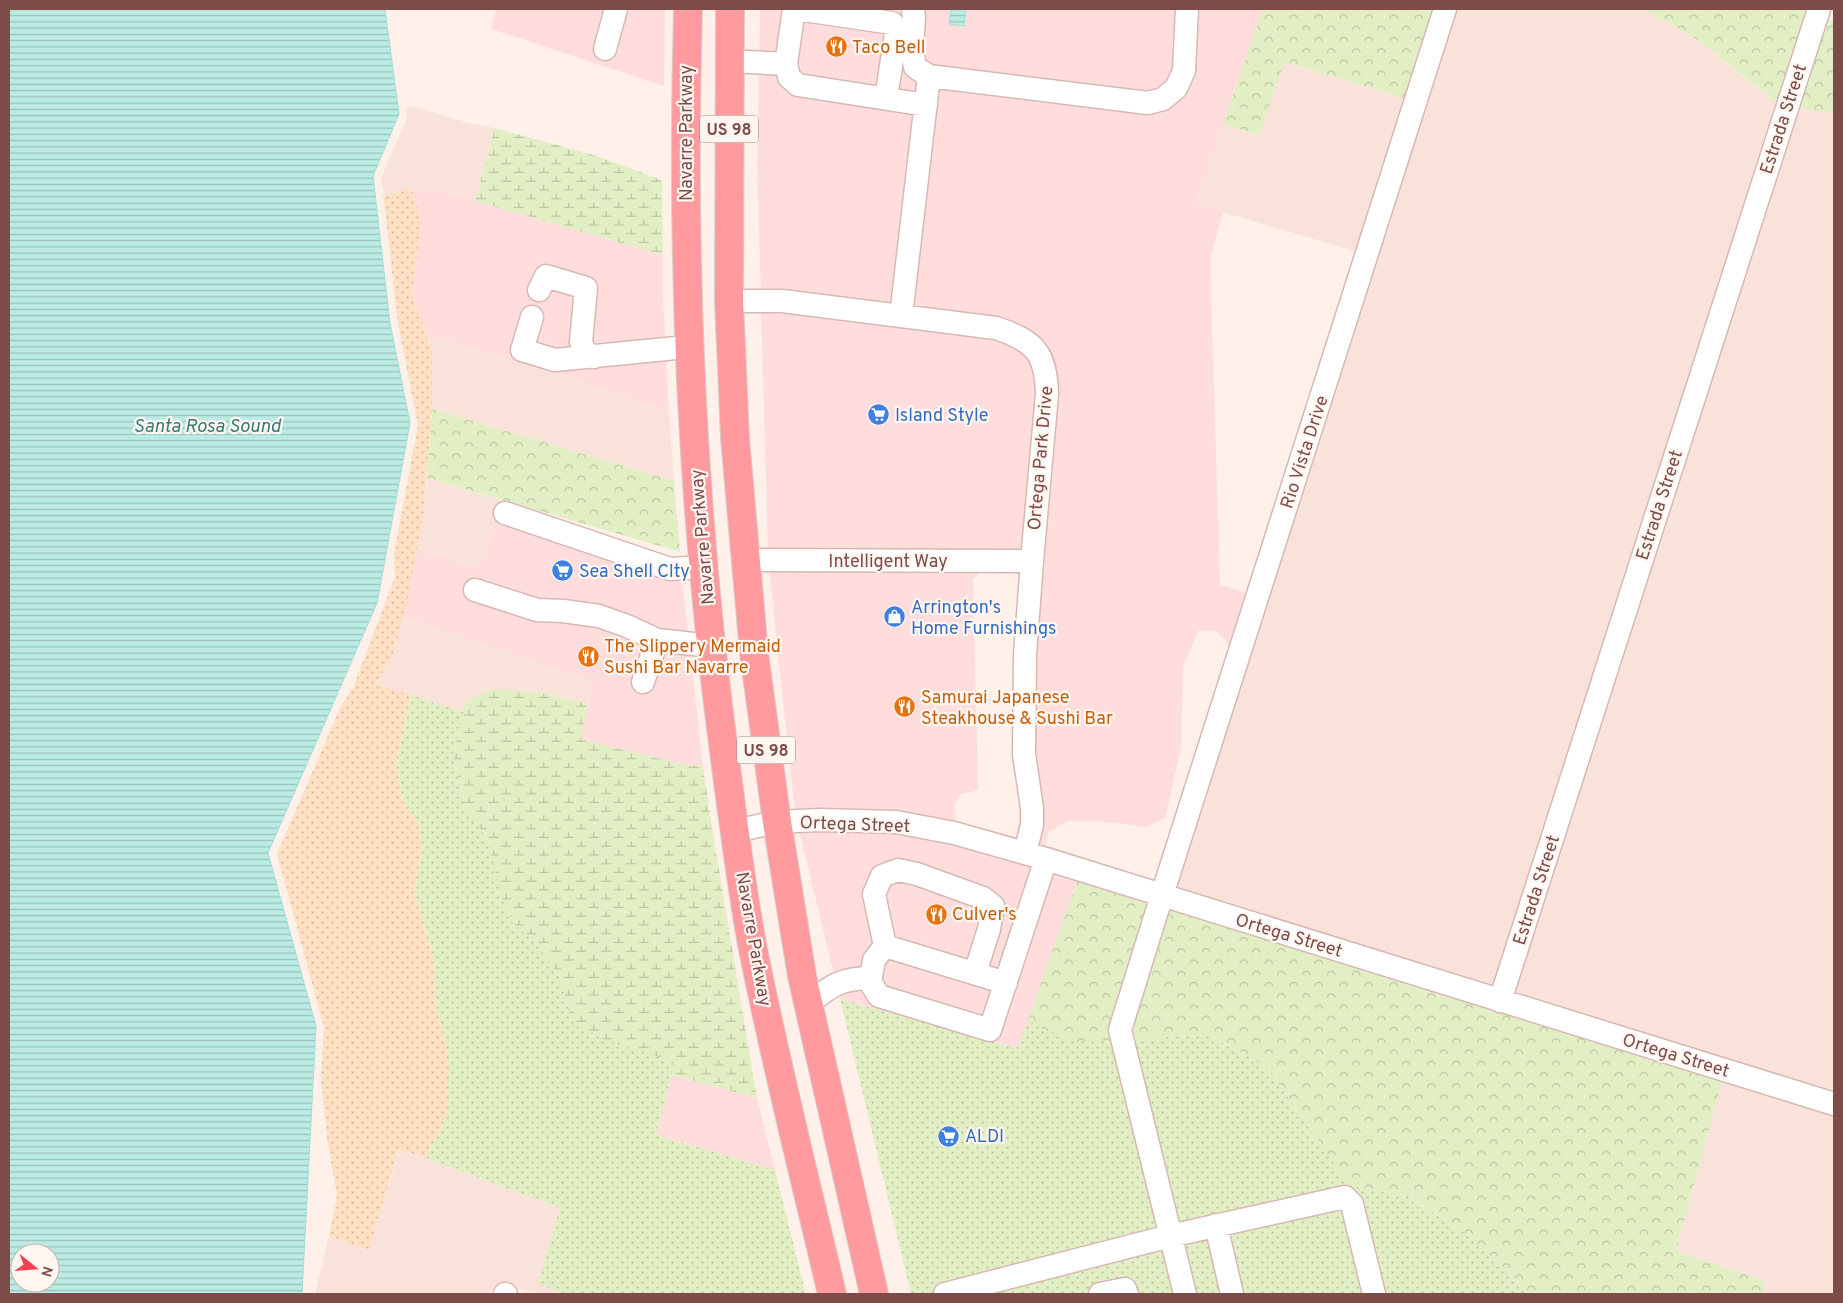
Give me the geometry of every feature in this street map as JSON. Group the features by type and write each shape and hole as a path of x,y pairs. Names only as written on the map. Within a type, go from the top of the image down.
{"highway":[{"name":"Navarre Parkway","path":"688,9 685,101 686,280 698,495 711,646 735,831 752,942 832,1294"},
{"path":"699,9 708,13 729,52"},
{"name":"US 98","path":"730,9 729,301 735,438 754,653 777,822 808,1003 874,1294"}],"street":[{"path":"605,49 616,9"},
{"path":"886,98 897,28 892,23 884,20 796,9 786,64 789,77 798,85 926,104"},
{"path":"913,9 912,49 915,67 929,76 1148,103 1163,99 1176,88 1184,71 1187,9"},
{"name":"Rio Vista Drive","path":"1185,1294 1120,1030 1446,9"},
{"name":"Estrada Street","path":"1500,1001 1819,9"},
{"path":"729,52 786,64"},
{"path":"901,316 929,76"},
{"path":"539,290 546,276 586,288 581,342 584,351 594,357"},
{"name":"Ortega Park Drive","path":"729,301 782,301 996,328 1012,333 1028,343 1041,357 1046,373 1047,394 1032,561 1026,656 1024,754 1032,808 1032,825 1025,852"},
{"path":"532,317 522,350 555,360 676,348 690,344"},
{"path":"505,513 670,569 704,567"},
{"name":"Intelligent Way","path":"745,560 1032,561"},
{"path":"475,590 537,610 563,611 599,616 657,640 711,646"},
{"path":"643,682 657,640"},
{"name":"Ortega Street","path":"735,831 777,822 820,820 896,822 954,833 1025,852 1834,1104"},
{"path":"886,946 874,960 870,982 879,996 990,1030 1046,859"},
{"path":"886,946 874,894 882,876 898,870 917,874 983,898 993,906 989,929 975,974"},
{"path":"886,946 1006,983"},
{"path":"808,1003 828,988 852,978 871,978"},
{"path":"945,1294 1004,1287 1170,1236 1345,1197 1352,1204 1374,1294"},
{"path":"1216,1225 1232,1294"},
{"path":"1100,1294 1125,1289 1127,1294"}],"shaded area":[{"path":"496,9 665,9 664,86 491,29"},
{"path":"760,9 1263,9 1196,203 1223,212 1210,258 1220,585 1248,593 1231,648 1217,631 1198,631 1183,667 1181,748 1165,818 1147,827 1098,821 1068,821 1048,833 1046,845 1156,881 1155,884 1036,847 1033,754 1035,657 1057,394 1033,336 761,293 757,170"},
{"path":"1456,9 1643,9 1692,36 1774,100 1779,101 1494,990 1174,890"},
{"path":"1284,62 1406,99 1357,252 1196,204 1223,124 1259,135"},
{"path":"406,106 419,108 468,123 495,128 475,201 458,196 411,188 385,196 381,178 407,118"},
{"path":"1798,107 1819,112 1834,111 1834,1083 1831,1094 1512,995"},
{"path":"411,188 458,196 663,255 663,296 669,412 533,364 427,335 412,294 422,222"},
{"path":"761,310 1008,341 1033,361 1037,393 1023,553 768,552"},
{"path":"427,335 533,364 669,412 674,481 432,409 432,350"},
{"path":"427,478 501,500 493,517 495,518 479,568 417,551"},
{"path":"495,518 667,577 682,577 703,767 672,763 581,739 593,681 404,617 417,551 479,568"},
{"path":"769,569 981,571 973,579 978,790 961,794 954,805 957,824 1018,838 1017,842 795,813"},
{"path":"404,617 593,681 588,704 541,693 466,702 464,712 376,684 393,655"},
{"path":"799,830 896,830 1022,861 1162,907 1077,883 1018,1049 840,999"},
{"path":"672,1075 757,1098 775,1170 656,1135"},
{"path":"1723,1078 1834,1113 1834,1294 1761,1294 1765,1280 1676,1251"},
{"path":"400,1149 560,1208 539,1284 566,1294 542,1294 506,1286 492,1290 489,1294 315,1294 329,1236 369,1250"}],"green space":[{"path":"1263,9 1435,9 1406,99 1285,62 1259,135 1223,124"},
{"path":"1643,9 1808,10 1779,101 1774,100 1692,36"},
{"path":"1826,19 1834,21 1834,111 1819,112 1798,107"},
{"path":"495,128 597,156 662,180 663,255 475,201"},
{"path":"432,409 674,481 680,552 427,478"},
{"path":"490,689 541,693 588,704 581,739 672,762 703,767 757,1098 672,1075 673,1061 607,1041 572,1021 560,977 539,947 513,923 500,893 488,840 466,809 453,755 466,702"},
{"path":"411,695 464,712 453,755 466,809 488,840 513,923 539,947 560,977 572,1021 674,1061 656,1135 775,1170 806,1294 566,1294 538,1284 560,1208 425,1158 447,1116 446,1045 436,1009 433,956 414,891 422,853 419,824 402,800 396,764"},
{"path":"1077,882 1302,947 1723,1078 1676,1251 1765,1280 1761,1294 1526,1294 1514,1277 1465,1233 1408,1196 1349,1185 1267,1067 1205,1033 1144,1039 1075,1042 1041,1028 1028,1020"},
{"path":"840,999 1017,1048 1028,1020 1041,1028 1144,1039 1205,1033 1267,1067 1349,1185 1407,1196 1465,1233 1514,1277 1526,1294 911,1294"}],"sand":[{"path":"411,188 422,222 412,294 432,350 432,412 423,518 406,608 393,655 376,684 411,695 396,764 402,800 419,824 422,853 414,891 433,956 436,1009 446,1045 449,1066 447,1116 425,1158 399,1149 369,1250 329,1236 337,1196 327,1137 321,1080 324,1027 277,854 340,708 353,688 395,577 394,554 418,425 398,323 383,193 385,196"}],"water":[{"name":"Santa Rosa Sound","path":"9,9 385,9 399,114 373,176 390,323 410,423 377,603 268,853 316,1026 302,1294 9,1294"},
{"path":"951,9 966,9 964,26 949,24"}],"place":[{"name":"Taco Bell","path":"836,47"},
{"name":"Island Style","path":"879,415"},
{"name":"Sea Shell CIty","path":"563,571"},
{"name":"Arrington's Home Furnishings","path":"895,617"},
{"name":"The Slippery Mermaid Sushi Bar Navarre","path":"588,656"},
{"name":"Samurai Japanese Steakhouse & Sushi Bar","path":"905,707"},
{"name":"Culver's","path":"936,914"},
{"name":"ALDI","path":"949,1136"}]}
